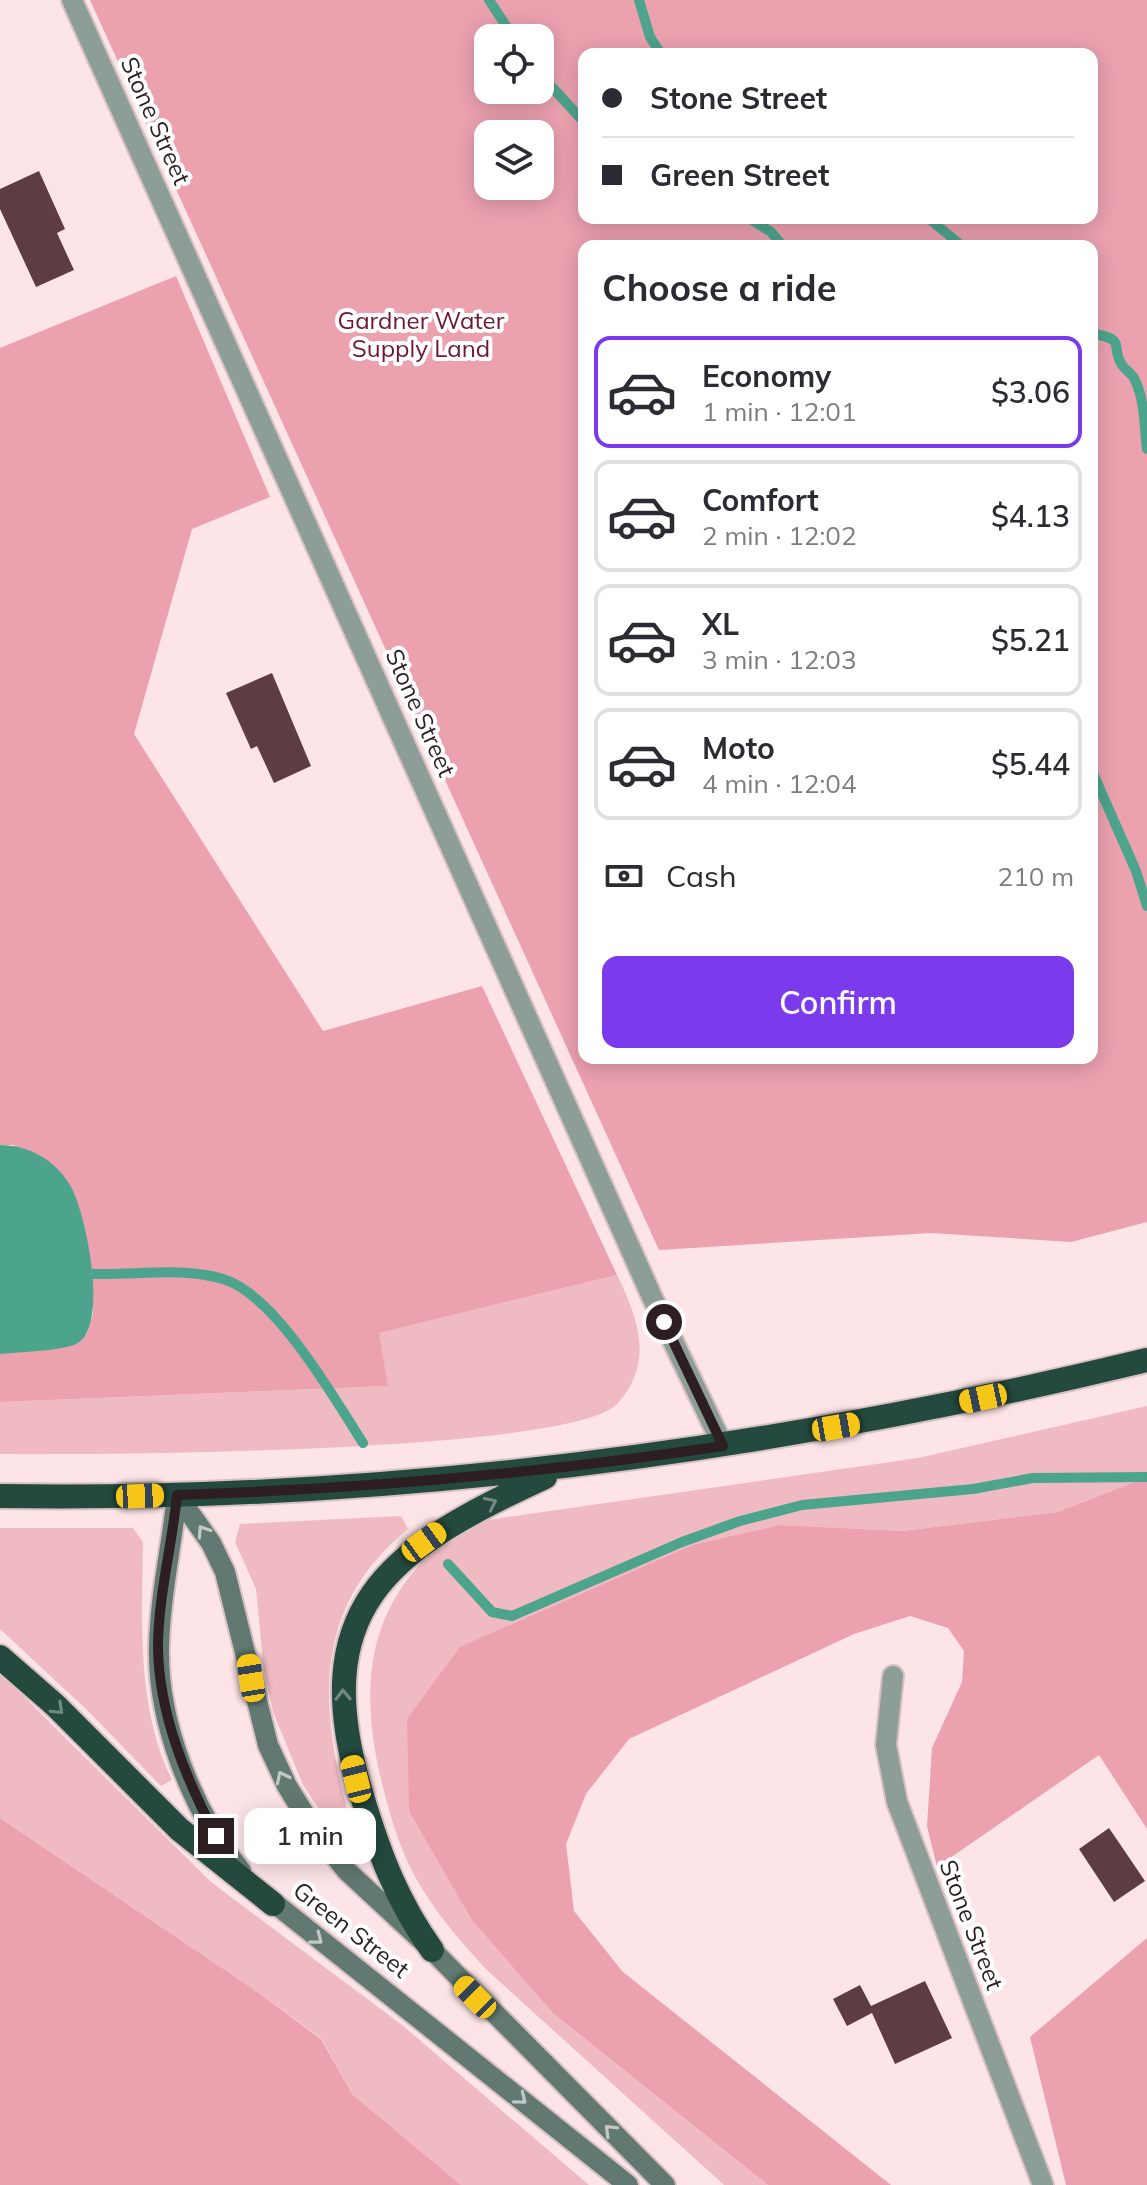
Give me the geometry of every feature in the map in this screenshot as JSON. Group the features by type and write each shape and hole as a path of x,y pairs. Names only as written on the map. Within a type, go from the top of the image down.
{"highway":[{"path":"0,1496 177,1495 377,1485 566,1466 723,1446 885,1418 1147,1360"},
{"path":"432,1950 399,1901 386,1874 356,1779 343,1704 345,1656 350,1633 364,1604 409,1553 451,1524 566,1466"},
{"path":"0,1657 64,1714 179,1829 273,1904"}],"street":[{"name":"Stone Street","path":"72,0 652,1297 723,1446"},
{"name":"Green Street","path":"177,1495 158,1649 168,1715 188,1780 216,1836 273,1904 628,2185"},
{"name":"Green Street","path":"177,1495 211,1543 225,1572 238,1614 256,1706 287,1786 313,1828 347,1871 432,1950 665,2185"},
{"name":"Stone Street","path":"893,1676 886,1745 897,1802 1043,2185"}],"shaded area":[{"path":"0,1145 31,1151 49,1161 64,1176 76,1199 88,1242 93,1292 87,1332 72,1346 0,1354"},
{"path":"617,1275 636,1324 639,1357 636,1373 617,1404 581,1420 514,1433 325,1448 0,1454 0,1402 388,1386 378,1333"},
{"path":"1147,1406 1147,1477 1058,1512 902,1531 781,1525 460,1647 554,2014 768,2185 724,2185 489,1972 444,1921 415,1876 387,1803 371,1722 370,1688 374,1656 382,1625 397,1596 417,1568 444,1542 487,1520 918,1458"},
{"path":"401,1516 408,1529 375,1562 351,1597 337,1633 330,1671 334,1751 354,1836 341,1842 303,1785 273,1712 264,1671 256,1589 235,1542 240,1524"},
{"path":"0,1528 133,1528 143,1542 142,1632 147,1693 160,1752 172,1780 161,1786 87,1710 0,1629"},
{"path":"0,1673 211,1882 402,2025 589,2185 461,2185 352,2094 321,2038 0,1818"}],"green space":[{"name":"Gardner Water Supply Land","path":"90,0 1147,0 1147,1222 1071,1242 931,1233 659,1250"},
{"path":"176,276 270,497 192,529 134,734 323,1031 482,986 617,1275 379,1333 388,1386 0,1402 0,1354 77,1344 87,1333 93,1314 92,1281 14,1145 0,1145 0,348"},
{"path":"1147,1477 1147,1829 1099,1755 937,1867 927,1826 932,1748 962,1682 964,1651 948,1628 910,1616 854,1634 629,1739 586,1794 566,1844 574,1911 623,1972 891,2185 768,2185 554,2014 472,1920 409,1811 407,1719 460,1647 693,1545 781,1525 902,1531 1058,1512"},
{"path":"0,1818 256,1991 321,2039 352,2094 461,2185 0,2185"},
{"path":"1147,1938 1147,2185 1066,2185 1030,2037"}],"building":[{"path":"39,171 65,229 57,233 74,270 36,287 0,209 0,189"},
{"path":"272,673 311,766 274,783 257,746 251,749 226,693"},
{"path":"1109,1828 1145,1881 1114,1902 1079,1849"},
{"path":"925,1981 952,2038 895,2064 872,2013 847,2026 833,1999 860,1985 871,2006"}],"waterway":[{"path":"489,0 505,24"},
{"path":"639,0 650,37 657,48"},
{"path":"554,89 578,115"},
{"path":"758,224 778,240"},
{"path":"935,224 955,240"},
{"path":"1098,335 1114,341 1118,358 1135,380 1142,405 1147,449"},
{"path":"1098,785 1136,871 1147,906"},
{"path":"78,1273 187,1273 223,1279 243,1289 263,1305 302,1350 363,1443"},
{"path":"448,1564 492,1612 512,1616 682,1542 740,1521 802,1505 973,1489 1033,1478 1147,1477"}],"route":[{"path":"216,1836 188,1780 179,1754 161,1676 158,1649 160,1613 177,1495 377,1485 514,1473 723,1446 664,1322"}]}
